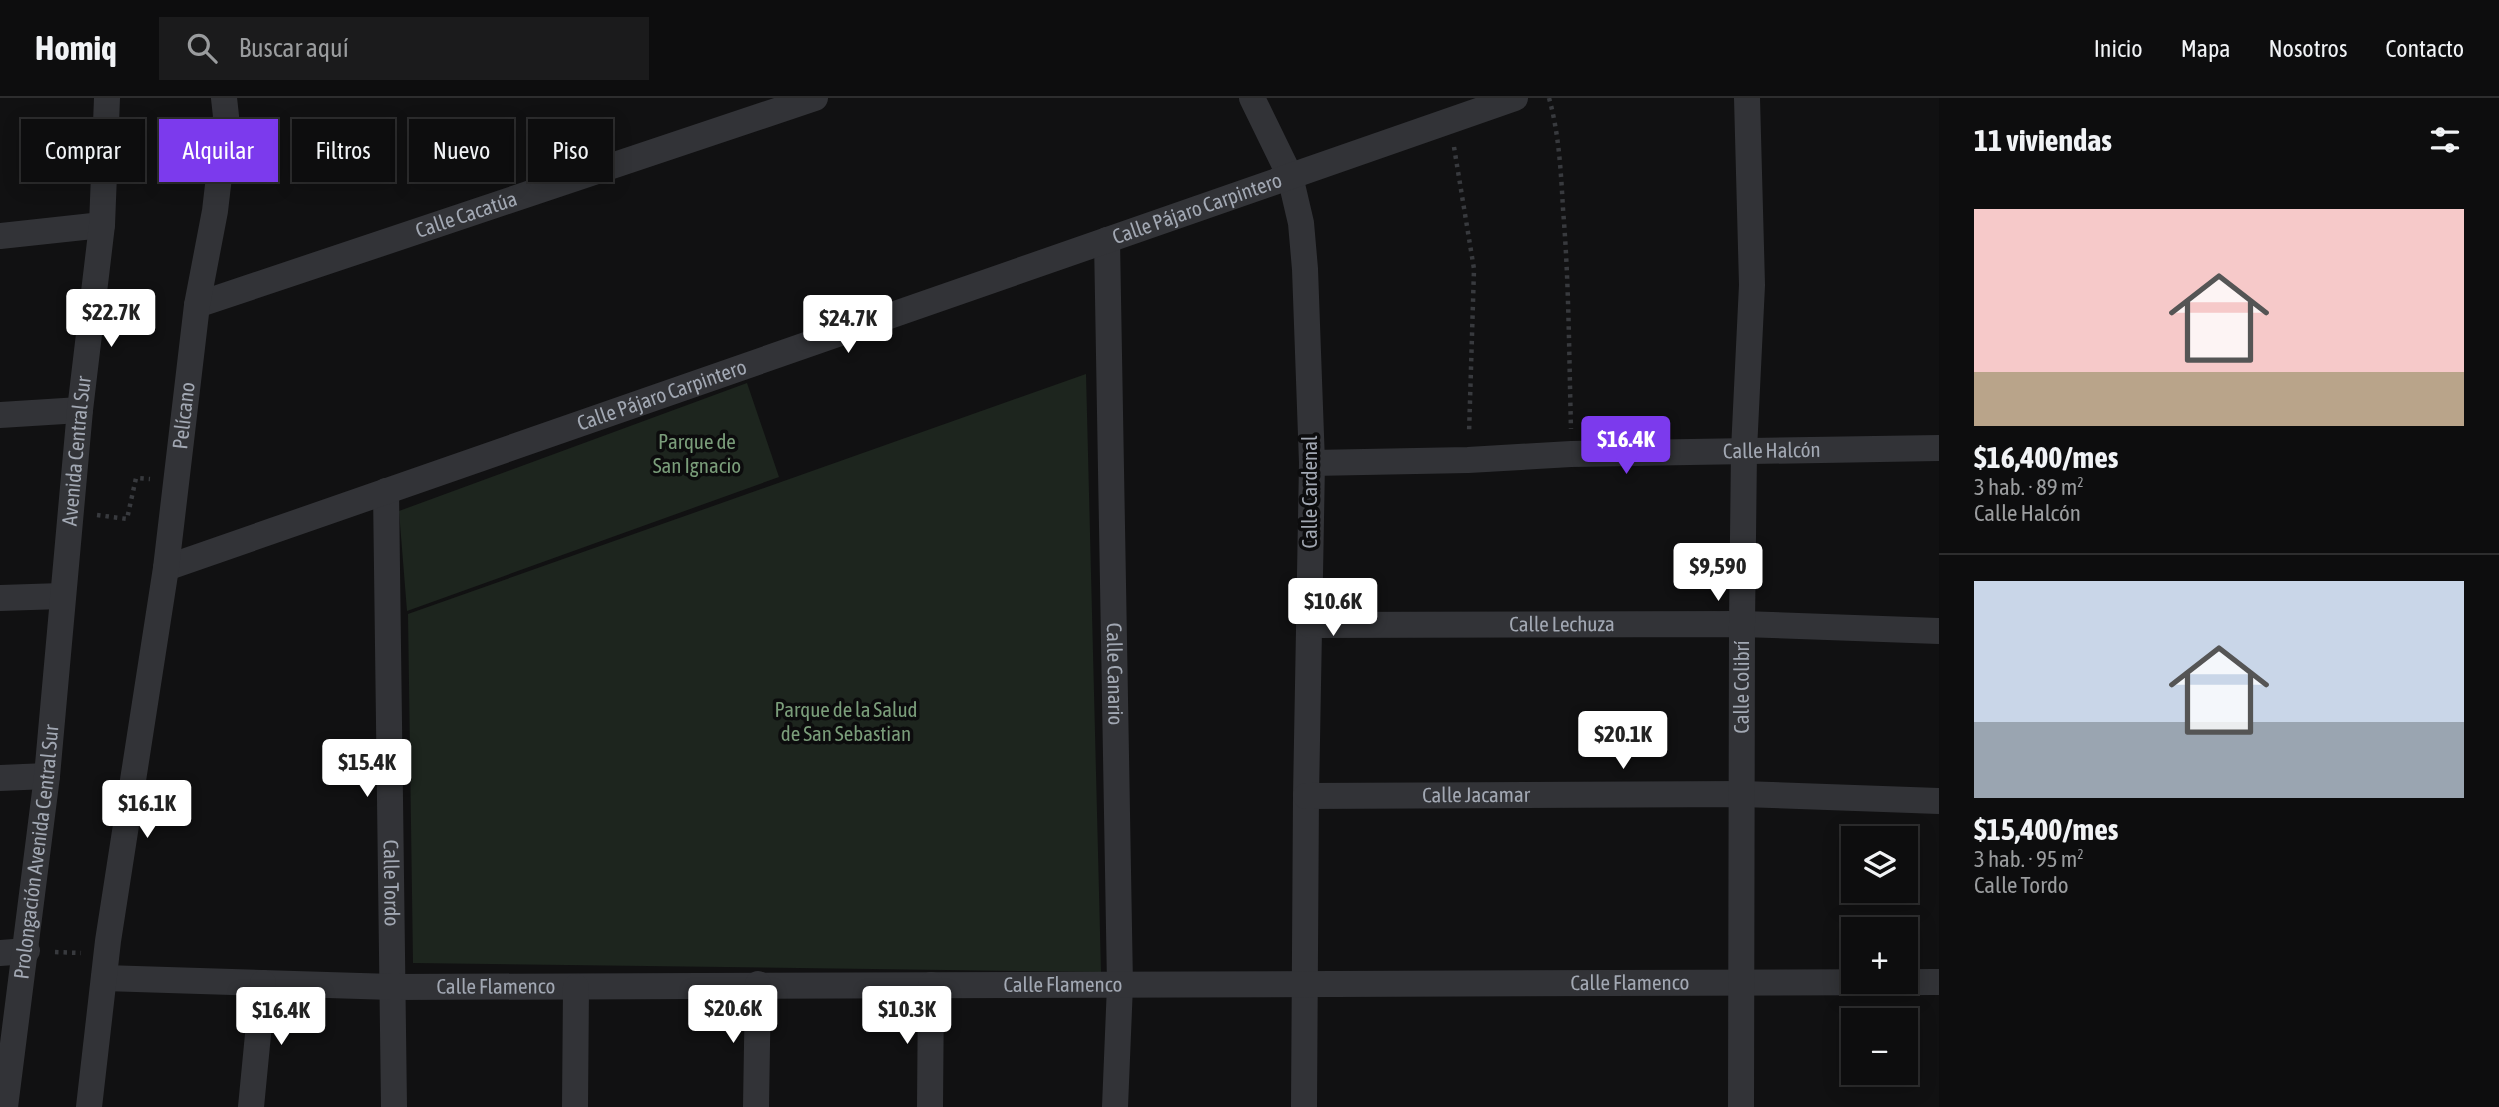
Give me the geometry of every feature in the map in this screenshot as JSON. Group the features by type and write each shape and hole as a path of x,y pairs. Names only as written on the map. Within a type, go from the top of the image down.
{"street":[{"name":"Avenida Central Sur","path":"62,596 102,225 107,98"},
{"name":"Pelícano","path":"166,568 197,305 215,211 226,116 223,98"},
{"name":"Calle Cacatúa","path":"197,305 815,98"},
{"name":"Calle Cardenal","path":"1252,98 1290,176 1301,223 1305,269 1312,463 1304,1107"},
{"name":"Calle Pájaro Carpintero","path":"166,568 1515,98"},
{"name":"Calle Colibrí","path":"1741,1107 1744,450 1752,285 1747,98"},
{"path":"0,236 102,225"},
{"name":"Calle Canario","path":"1107,240 1120,985 1115,1107"},
{"path":"0,415 80,410"},
{"name":"Calle Halcón","path":"1312,463 1468,460 1571,454 1939,448"},
{"name":"Calle Tordo","path":"387,491 394,1107"},
{"path":"89,1107 110,927 166,568"},
{"path":"0,598 62,596"},
{"name":"Prolongación Avenida Central Sur","path":"5,1107 27,951 47,776 62,596"},
{"name":"Calle Lechuza","path":"1310,625 1742,624 1939,631"},
{"path":"0,778 47,776"},
{"name":"Calle Jacamar","path":"1306,796 1742,794 1939,802"},
{"path":"0,953 27,951"},
{"name":"Calle Flamenco","path":"104,978 393,987 1939,982"},
{"path":"251,1107 263,983"},
{"path":"756,1107 758,984"},
{"path":"930,1107 931,985"},
{"path":"575,1107 576,987"}],"path":[{"path":"1549,98 1554,114 1562,185 1568,273 1571,454"},
{"path":"1445,122 1455,152 1474,269 1468,460"},
{"path":"93,527 96,515 127,519 136,478 176,479"}],"green space":[{"name":"Parque de la Salud de San Sebastian","path":"1086,374 1101,972 413,963 408,614"},
{"name":"Parque de San Ignacio","path":"747,383 779,477 407,611 399,511"}]}
